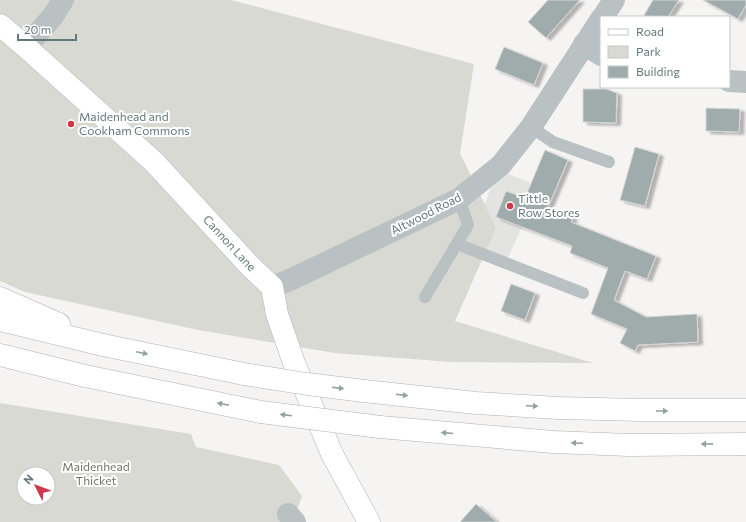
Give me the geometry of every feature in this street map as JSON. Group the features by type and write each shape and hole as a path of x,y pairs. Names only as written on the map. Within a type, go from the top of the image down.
{"main road":[{"name":"Cannon Lane","path":"0,25 154,162 250,266 272,287"},
{"path":"272,287 277,314 294,363 332,454 369,522"},
{"path":"0,298 103,345"},
{"path":"0,320 103,345 244,374 364,391 476,403 558,408 746,410"},
{"path":"0,355 85,376 261,412 380,427 568,443 629,445 746,444"},
{"path":"0,366 85,376"}],"street":[{"path":"26,47 53,16 63,0"},
{"name":"Altwood Road","path":"603,16 614,0"},
{"name":"Altwood Road","path":"272,287 292,279 459,199 501,165 593,50 600,25"},
{"path":"730,81 746,82"}],"lane":[{"path":"531,127 553,142 609,162"},
{"path":"425,297 468,225 459,199"},
{"path":"457,244 583,293"}],"shaded area":[{"path":"509,174 540,187 507,260 470,244 494,179"}],"green space":[{"path":"0,0 231,0 474,64 460,153 496,228 455,321 593,363 451,362 335,353 198,330 25,292 0,281"},
{"name":"Maidenhead Thicket","path":"0,403 191,434 196,447 279,465 302,496 293,522 0,522"}],"building":[{"path":"548,0 580,0 546,38 528,22"},
{"path":"653,0 679,0 669,16 644,16"},
{"path":"703,0 746,0 746,5 738,19"},
{"path":"504,47 543,63 534,85 495,69"},
{"path":"583,89 606,89 617,93 616,123 583,122"},
{"path":"706,108 740,109 739,132 706,131"},
{"path":"635,147 659,154 645,206 620,200"},
{"path":"545,150 568,160 548,207 573,217 571,222 656,256 647,279 625,271 614,300 646,317 697,314 698,342 638,345 635,351 620,343 627,329 591,314 608,268 570,253 572,246 496,217 506,191 525,198"},
{"path":"511,284 535,293 525,320 501,311"},
{"path":"476,504 497,522 460,522"}],"place":[{"name":"Maidenhead and Cookham Commons","path":"71,124"},
{"name":"Tittle Row Stores","path":"510,206"}]}
